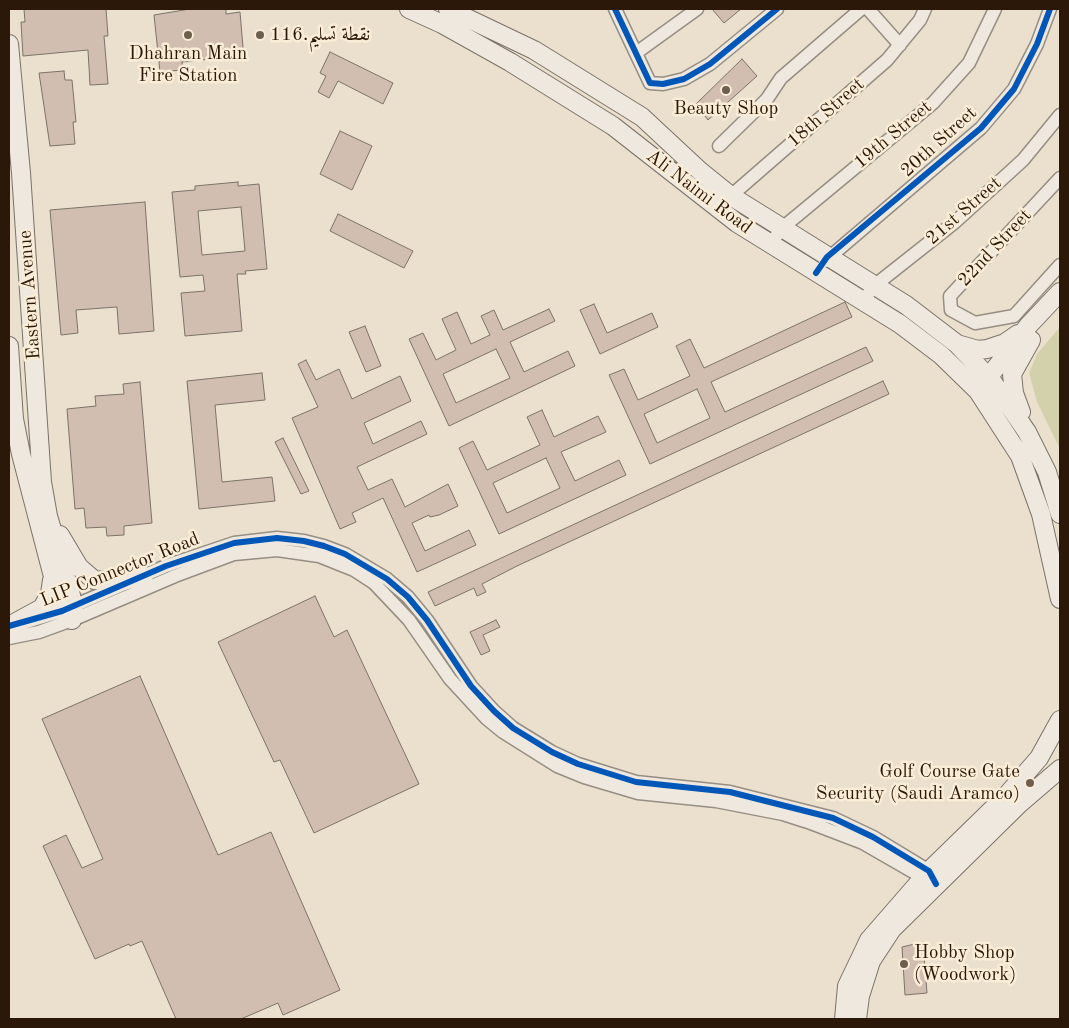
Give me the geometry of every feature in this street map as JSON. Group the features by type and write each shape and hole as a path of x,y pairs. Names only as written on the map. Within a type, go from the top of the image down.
{"main road":[{"name":"Ali Naimi Road","path":"409,9 442,24 510,62 613,126 717,208 770,245 863,301 986,383"},
{"name":"Ali Naimi Road","path":"448,9 534,50 642,117 700,171 731,196 781,229 906,305 957,344 986,383"},
{"name":"Eastern Avenue","path":"9,44 21,164 42,482 70,613"},
{"path":"986,383 1030,333 1060,292"},
{"path":"957,344 978,350 997,347 1030,333 1060,310"},
{"path":"1030,333 1012,374 1014,393 1028,432 1047,472 1060,514"},
{"name":"Eastern Avenue","path":"9,346 10,380 20,454 51,572 70,613"},
{"path":"10,380 35,376"},
{"path":"986,383 1028,432"},
{"path":"986,383 1020,456 1042,514 1060,599"},
{"path":"9,437 20,454"},
{"name":"Eastern Avenue","path":"48,516 79,567 94,580 119,582 144,576"},
{"name":"Eastern Avenue","path":"9,626 37,613 47,602 52,587 51,572"},
{"path":"844,1019 847,986 870,940 1007,795 1039,758 1060,720"},
{"path":"1039,758 1060,744"},
{"path":"857,1019 860,996 871,961 929,877 1059,769"}],"street":[{"path":"615,9 650,84 663,84 684,79 710,64 777,9"},
{"path":"636,54 697,9"},
{"path":"718,146 766,99 781,78 861,9"},
{"path":"868,9 900,45"},
{"name":"18th Street","path":"717,208 887,60 920,20 925,9"},
{"name":"19th Street","path":"770,245 781,229 933,103 969,63 996,9"},
{"name":"20th Street","path":"816,273 827,257 980,128 1014,89 1037,44 1050,9"},
{"name":"21st Street","path":"863,301 874,286 955,222 1023,160 1060,116"},
{"name":"22nd Street","path":"1060,178 950,296 951,310 975,323 1014,316 1060,265"},
{"name":"LIP Connector Road","path":"9,638 39,632 70,613 144,576 212,549 234,543 278,538 324,546 345,554 388,579 427,620 471,686 494,711 513,728 552,752 578,764 636,782 730,792 832,818 873,837 929,877"},
{"name":"LIP Connector Road","path":"9,626 70,613 234,554 277,550 320,556 354,570 384,592 409,620 450,679 480,712 503,732 557,766 584,777 638,792 716,801 783,814 863,843 929,877"}],"shaded area":[{"path":"1060,327 1060,449 1037,402 1029,373 1037,354"}],"building":[{"path":"24,9 106,9 108,36 104,36 108,84 90,85 88,50 23,56 21,22 25,22"},
{"path":"190,9 226,9 226,14 240,12 244,59 231,60 231,57 182,62 183,70 160,72 154,15"},
{"path":"712,9 741,9 724,23"},
{"path":"330,52 393,83 383,104 338,81 329,98 318,92 326,76 320,73"},
{"name":"Beauty Shop","path":"742,59 757,76 708,120 696,104"},
{"path":"64,71 65,80 72,80 76,122 73,122 75,144 50,146 39,73"},
{"path":"340,131 372,146 352,190 320,174"},
{"path":"238,182 238,186 259,184 267,269 245,271 246,274 237,274 242,331 185,336 181,293 205,291 203,275 180,277 172,192 195,190 195,186","holes":["241,207 245,251 202,255 198,211"]},
{"path":"145,202 154,331 119,334 117,307 76,310 78,333 61,335 50,210"},
{"path":"338,214 413,251 404,268 330,231"},
{"path":"845,302 852,317 711,382 725,412 866,347 873,361 650,464 609,375 624,369 638,400 690,376 676,346 690,339 704,368","holes":["697,389 710,418 657,443 644,414"]},
{"path":"594,304 607,333 652,313 658,327 600,354 580,310"},
{"path":"549,309 555,321 510,342 524,372 568,351 575,366 449,426 409,339 423,333 436,360 456,350 442,319 457,312 471,344 490,335 481,316 494,310 503,330","holes":["496,349 510,378 456,403 443,374"]},
{"path":"365,326 381,366 366,372 349,332"},
{"path":"306,360 316,380 339,369 352,399 400,376 411,401 364,423 373,444 421,421 427,434 357,467 368,490 392,479 405,507 448,484 458,506 439,515 430,517 429,515 412,523 425,551 469,530 476,545 417,572 383,498 352,513 356,522 340,529 292,418 318,407 298,364"},
{"path":"262,373 265,400 215,405 222,482 272,477 275,501 199,509 187,381"},
{"path":"883,381 889,394 517,566 482,584 486,592 477,596 474,588 435,606 428,592"},
{"path":"140,382 152,523 124,526 124,535 107,536 106,527 86,528 84,508 75,509 67,409 96,406 95,396 124,394 123,384"},
{"path":"542,410 554,437 598,416 606,432 561,452 575,481 619,460 626,475 499,534 459,448 473,441 487,470 540,445 527,417","holes":["546,458 560,488 507,513 493,483"]},
{"path":"283,438 309,491 301,494 275,442"},
{"path":"315,596 334,637 347,630 419,784 314,833 280,760 274,762 218,642"},
{"path":"496,620 500,627 483,635 490,651 481,655 470,632"},
{"path":"140,676 218,855 271,832 340,990 283,1015 278,1003 241,1019 176,1019 142,941 130,946 129,944 95,959 43,846 66,835 82,868 103,859 42,719"},
{"path":"923,942 927,993 905,995 902,947"}],"cycle path":[{"path":"615,9 650,83 663,84 684,79 710,64 777,9"},
{"path":"816,273 827,257 981,128 1014,89 1037,44 1050,9"},
{"path":"9,626 62,611 166,566 234,543 277,538 304,541 324,546 345,554 387,579 408,597 427,620 471,686 494,711 513,728 552,752 578,764 636,782 730,792 833,818 873,837 929,871 936,884"}],"place":[{"name":"Dhahran Main Fire Station","path":"188,35"},
{"name":"نقطة تسليم.116","path":"260,35"},
{"name":"Beauty Shop","path":"726,90"},
{"name":"Golf Course Gate Security (Saudi Aramco)","path":"1030,783"},
{"name":"Hobby Shop (Woodwork)","path":"904,964"}]}
